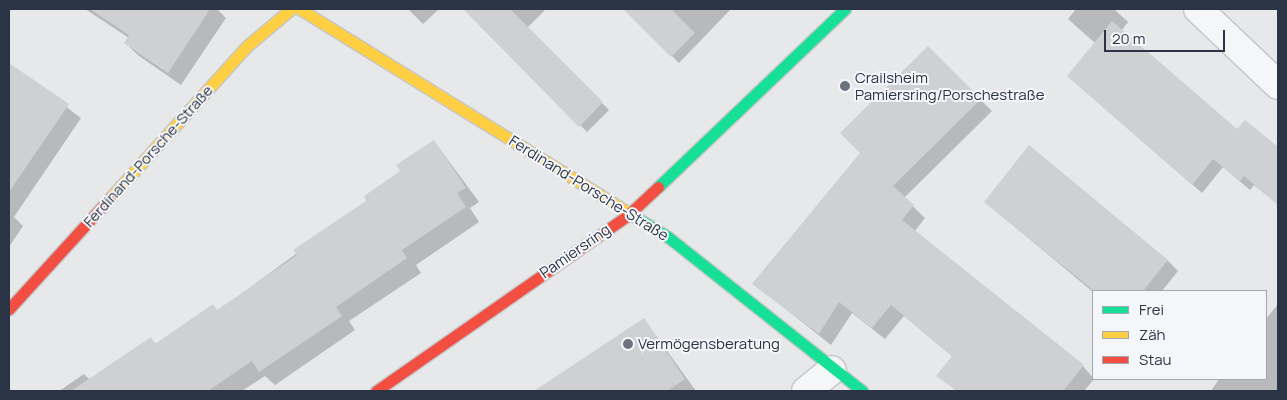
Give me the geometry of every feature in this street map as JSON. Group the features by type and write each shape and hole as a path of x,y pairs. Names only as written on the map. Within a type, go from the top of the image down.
{"street":[{"name":"Ferdinand-Porsche-Straße","path":"9,309 247,46 292,9"},
{"name":"Ferdinand-Porsche-Straße","path":"300,9 394,63 628,215 668,237 832,370 862,391"},
{"name":"Pamiersring","path":"376,391 628,215 845,9"},
{"path":"1198,9 1278,85"},
{"path":"806,391 832,370"}],"building":[{"path":"90,9 210,9 168,73 124,43 129,35"},
{"path":"463,9 510,9 603,102 579,127"},
{"path":"623,9 671,9 695,33 671,57"},
{"path":"1112,21 1237,129 1245,120 1278,147 1278,205 1244,176 1240,181 1213,159 1192,185 1067,76"},
{"path":"928,46 981,99 893,186 914,205 902,220 1084,365 1063,391 957,391 936,376 952,356 891,305 872,328 839,302 819,334 752,284 860,153 840,133"},
{"path":"9,63 69,104 9,192"},
{"path":"434,140 466,188 457,193 466,207 402,250 407,258 336,307 342,316 259,372 252,361 208,391 71,391 151,337 155,344 213,304 217,310 297,255 293,250 366,201 364,196 400,171 396,165"},
{"path":"1029,145 1168,260 1144,290 1093,290 984,202"},
{"path":"644,318 685,379 667,391 534,391"}],"traffic: fast":[{"path":"658,187 845,9"},
{"path":"632,215 668,237 862,391"}],"traffic: slow":[{"path":"111,197 247,46 291,9"},
{"path":"300,9 632,215"}],"traffic: jam":[{"path":"376,391 628,215 658,187"},
{"path":"9,309 111,197"}],"place":[{"name":"Crailsheim Pamiersring/Porschestraße","path":"845,86"},
{"name":"Vermögensberatung","path":"628,344"}]}
